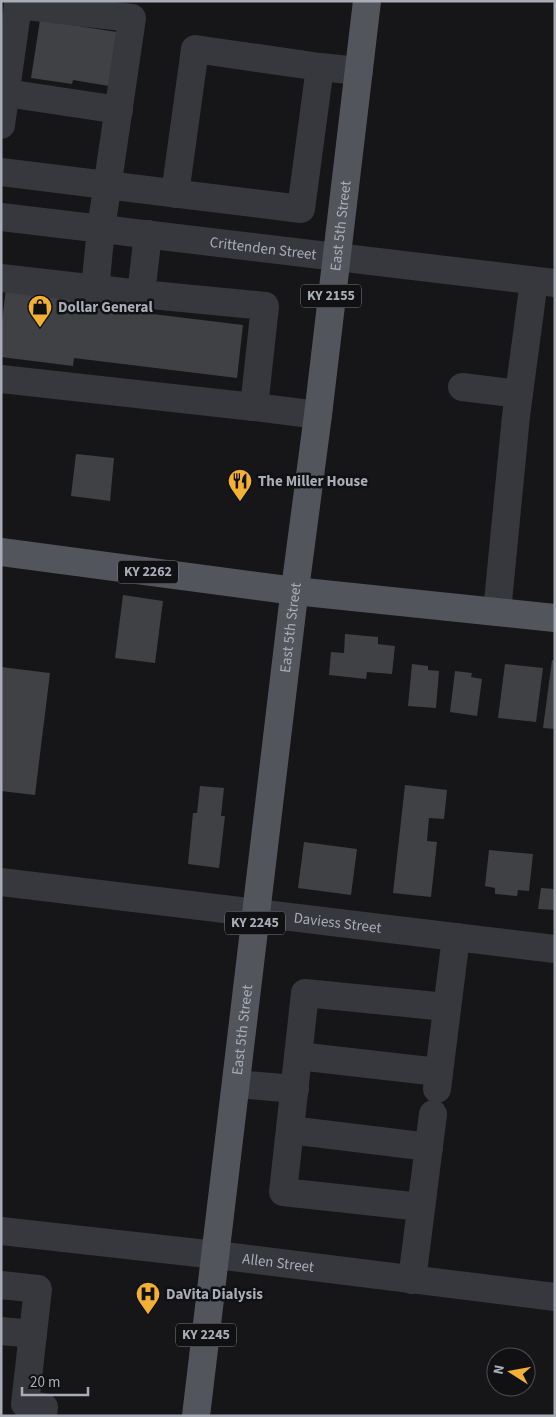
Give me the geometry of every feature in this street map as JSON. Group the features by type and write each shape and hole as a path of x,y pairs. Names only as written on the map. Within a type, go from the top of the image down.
{"main road":[{"name":"East 5th Street","path":"216,1255 367,1"},
{"name":"KY 2262","path":"1,552 295,591 555,618"},
{"name":"KY 2245","path":"196,1416 216,1255"}],"street":[{"path":"1,125 6,93 10,5 132,18 102,229 96,289"},
{"path":"175,194 195,49 359,72"},
{"path":"1,172 301,209 320,67"},
{"path":"6,93 119,110"},
{"name":"Crittenden Street","path":"1,218 544,282"},
{"path":"141,294 148,234"},
{"path":"1,278 265,306 254,407"},
{"path":"497,612 519,394 544,282"},
{"path":"1,379 318,415"},
{"path":"462,387 519,394"},
{"name":"Daviess Street","path":"1,882 555,949"},
{"path":"412,1280 456,937"},
{"path":"421,1207 283,1192 305,993 446,1006"},
{"path":"298,1056 436,1092"},
{"path":"236,1084 295,1089"},
{"path":"290,1130 429,1147"},
{"name":"Allen Street","path":"1,1231 216,1255 555,1297"},
{"path":"1,1285 38,1289 25,1404 44,1407 43,1416"},
{"path":"1,1331 32,1334"}],"building":[{"path":"40,20 123,33 115,87 73,80 72,84 31,78"},
{"path":"6,288 80,297 79,305 243,325 237,378 74,358 73,366 1,357 1,330"},
{"path":"76,454 114,458 110,501 71,496"},
{"path":"123,595 163,601 155,663 115,658"},
{"path":"345,634 378,637 378,644 395,646 392,674 367,672 366,679 329,675 331,652 344,653"},
{"path":"552,660 555,661 555,729 543,728"},
{"path":"412,664 428,666 428,670 439,671 436,708 408,706"},
{"path":"505,664 543,668 536,722 498,718"},
{"path":"1,667 50,673 35,795 1,791"},
{"path":"455,671 472,673 471,677 482,679 477,716 450,712"},
{"path":"405,785 447,790 444,819 429,818 427,841 437,842 431,897 393,893"},
{"path":"200,786 224,788 221,816 225,816 219,868 188,864 193,813 197,813"},
{"path":"304,842 357,849 351,895 298,888"},
{"path":"489,850 533,854 529,891 518,890 517,896 495,894 495,888 485,886"},
{"path":"541,888 555,889 555,910 538,909"}],"place":[{"name":"Dollar General","path":"40,328"},
{"name":"The Miller House","path":"240,502"},
{"name":"DaVita Dialysis","path":"148,1315"}]}
